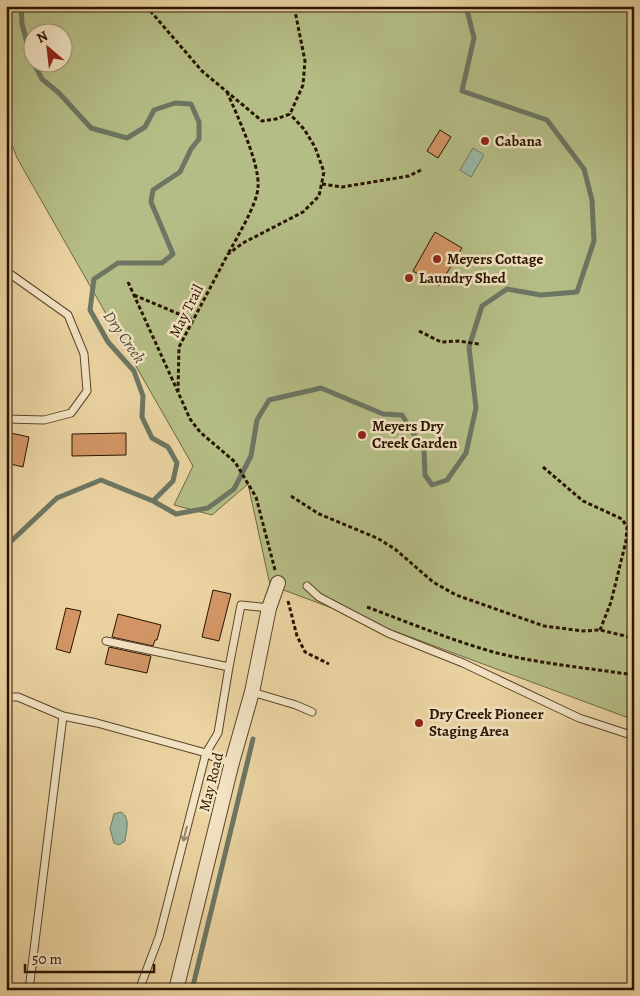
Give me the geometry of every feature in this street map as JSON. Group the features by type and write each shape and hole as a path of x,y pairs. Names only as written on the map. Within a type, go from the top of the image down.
{"street":[{"name":"May Road","path":"176,990 232,762 252,692 269,608 278,583"}],"lane":[{"path":"6,271 68,315 84,354 87,391 72,413 44,420 6,419"},
{"path":"307,586 319,596 388,633 463,663 579,718 634,736"},
{"path":"139,990 159,937 206,754 218,733 241,605 269,608"},
{"path":"106,641 229,667"},
{"path":"252,692 296,705 312,712"},
{"path":"6,697 18,697 63,716 97,723 232,762"},
{"path":"29,990 63,716"}],"path":[{"path":"146,6 202,71 262,121 290,114 302,84 305,61 294,6"},
{"path":"227,92 250,148 257,172 258,188 252,207 228,254"},
{"path":"290,114 304,129 315,147 324,172 322,184 342,187 410,176 423,169"},
{"name":"May Trail","path":"322,184 319,196 303,212 243,242 228,254 179,347 178,392 190,419 200,432 235,462 256,497 278,583 287,600 297,636 305,652 329,664"},
{"path":"128,282 178,392"},
{"path":"134,294 193,320"},
{"path":"419,331 441,342 458,341 479,344"},
{"path":"543,467 583,501 622,519 627,528 626,541 611,602 600,630"},
{"path":"291,496 319,514 378,538 395,549 433,582 456,595 544,626 600,630 634,638"},
{"path":"361,605 455,640 498,653 538,661 634,674"}],"green space":[{"path":"6,6 634,6 634,720 270,585 248,484 212,515 174,505 193,466 17,158 6,129"}],"shaded area":[{"path":"473,148 484,155 471,177 460,170"},
{"path":"121,812 126,818 127,825 125,841 119,845 114,843 110,829 114,814"}],"building":[{"path":"440,130 451,137 438,158 427,151"},
{"name":"Meyers Cottage","path":"435,232 462,248 439,286 413,271"},
{"path":"6,432 29,437 23,467 6,463"},
{"path":"126,433 126,455 72,456 72,434"},
{"path":"213,590 231,594 219,641 202,637"},
{"path":"66,608 81,611 70,653 56,649"},
{"path":"118,614 161,625 157,640 155,640 153,646 112,637"},
{"path":"109,647 151,656 147,673 105,664"}],"waterway":[{"name":"Dry Creek","path":"21,6 22,24"},
{"path":"6,546 57,498 101,480 153,501 176,514 208,508 234,489 251,456 257,420 269,400 321,388 383,414 402,415 424,450 425,475 432,485 447,480 466,453 476,408 469,347 482,306 507,289 541,295 577,292 594,241 592,200 584,169 547,120 462,91 474,38 466,6"},
{"name":"Dry Creek","path":"38,72 42,79 59,93 91,128 127,138 145,127 154,110 175,103 191,104 199,122 199,139 191,149 180,172 153,190 151,202 173,254 162,263 118,263 94,279 90,310 108,342 134,371 143,396 142,417 152,438 168,447 177,463 173,481 153,501"},
{"path":"192,990 253,739"}],"place":[{"name":"Cabana","path":"485,141"},
{"name":"Meyers Cottage","path":"437,259"},
{"name":"Laundry Shed","path":"409,278"},
{"name":"Meyers Dry Creek Garden","path":"362,435"},
{"name":"Dry Creek Pioneer Staging Area","path":"419,723"}]}
